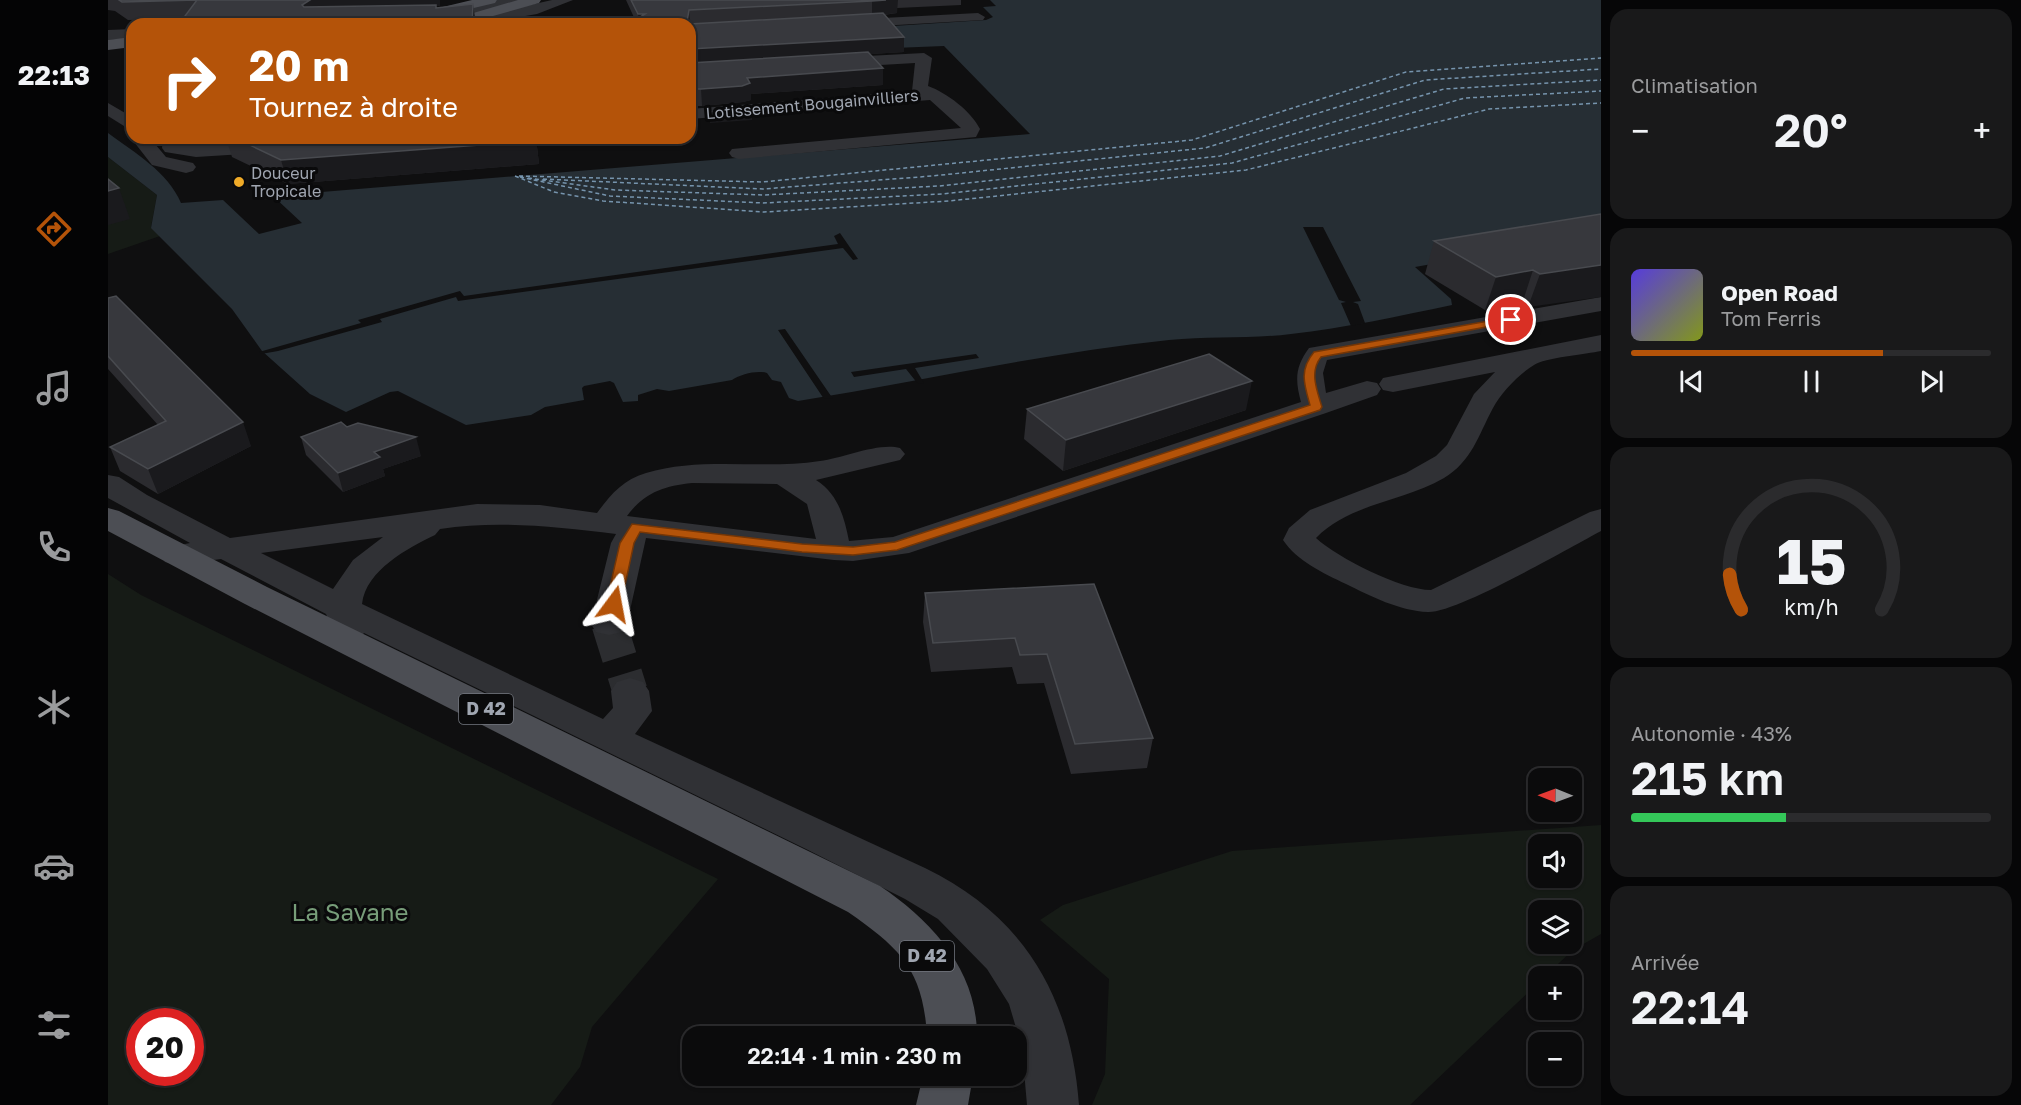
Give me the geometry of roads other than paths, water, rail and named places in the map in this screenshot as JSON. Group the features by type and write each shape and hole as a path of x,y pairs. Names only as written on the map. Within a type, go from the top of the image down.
{"main road":[{"path":"412,18 490,0"},
{"path":"469,18 534,0"},
{"path":"108,29 126,28"},
{"path":"108,45 126,43"},
{"name":"D 42","path":"108,518 177,555 349,625 864,899 909,933 935,967 950,1009 951,1026"},
{"path":"942,1105 946,1086"}],"street":[{"path":"440,18 452,17 513,0"},
{"path":"482,18 532,11 566,0"},
{"path":"826,25 978,16"},
{"path":"108,35 126,36"},
{"path":"108,40 126,37"},
{"path":"739,153 969,134 971,129 968,123 934,94 919,88 924,58 816,64"},
{"name":"Lotissement Bougainvilliers","path":"696,114 934,94"},
{"path":"108,108 126,121"},
{"path":"146,144 159,162 177,167 224,164 238,157 236,144"},
{"path":"172,144 172,148 196,151 231,144"},
{"path":"186,144 201,147 227,144"},
{"path":"1316,407 1308,377 1311,363 1318,354 1601,304"},
{"path":"177,555 459,516 540,515 834,550 853,551 897,546 1380,387 1601,343"},
{"path":"1526,358 1484,400 1472,422 1468,437 1456,455 1446,464 1428,474 1321,517 1300,535 1299,540 1314,553 1401,597 1428,601 1439,600 1461,590 1601,519"},
{"path":"609,624 627,543 621,525 621,502 638,487 656,480 685,475 782,475 865,462 890,454"},
{"path":"782,475 802,483 822,499 834,550"},
{"path":"108,484 136,502 225,548 349,625 609,737 823,838 955,906 1018,973 1033,1001 1050,1049 1053,1105"},
{"path":"349,625 347,593 363,568 389,545 419,530 459,516"},
{"path":"609,737 633,711 630,691"}],"tunnel":[{"path":"609,624 630,691"}],"place":[{"name":"Douceur Tropicale","path":"239,182"}],"park label":[{"name":"La Savane","path":"350,913"}]}
